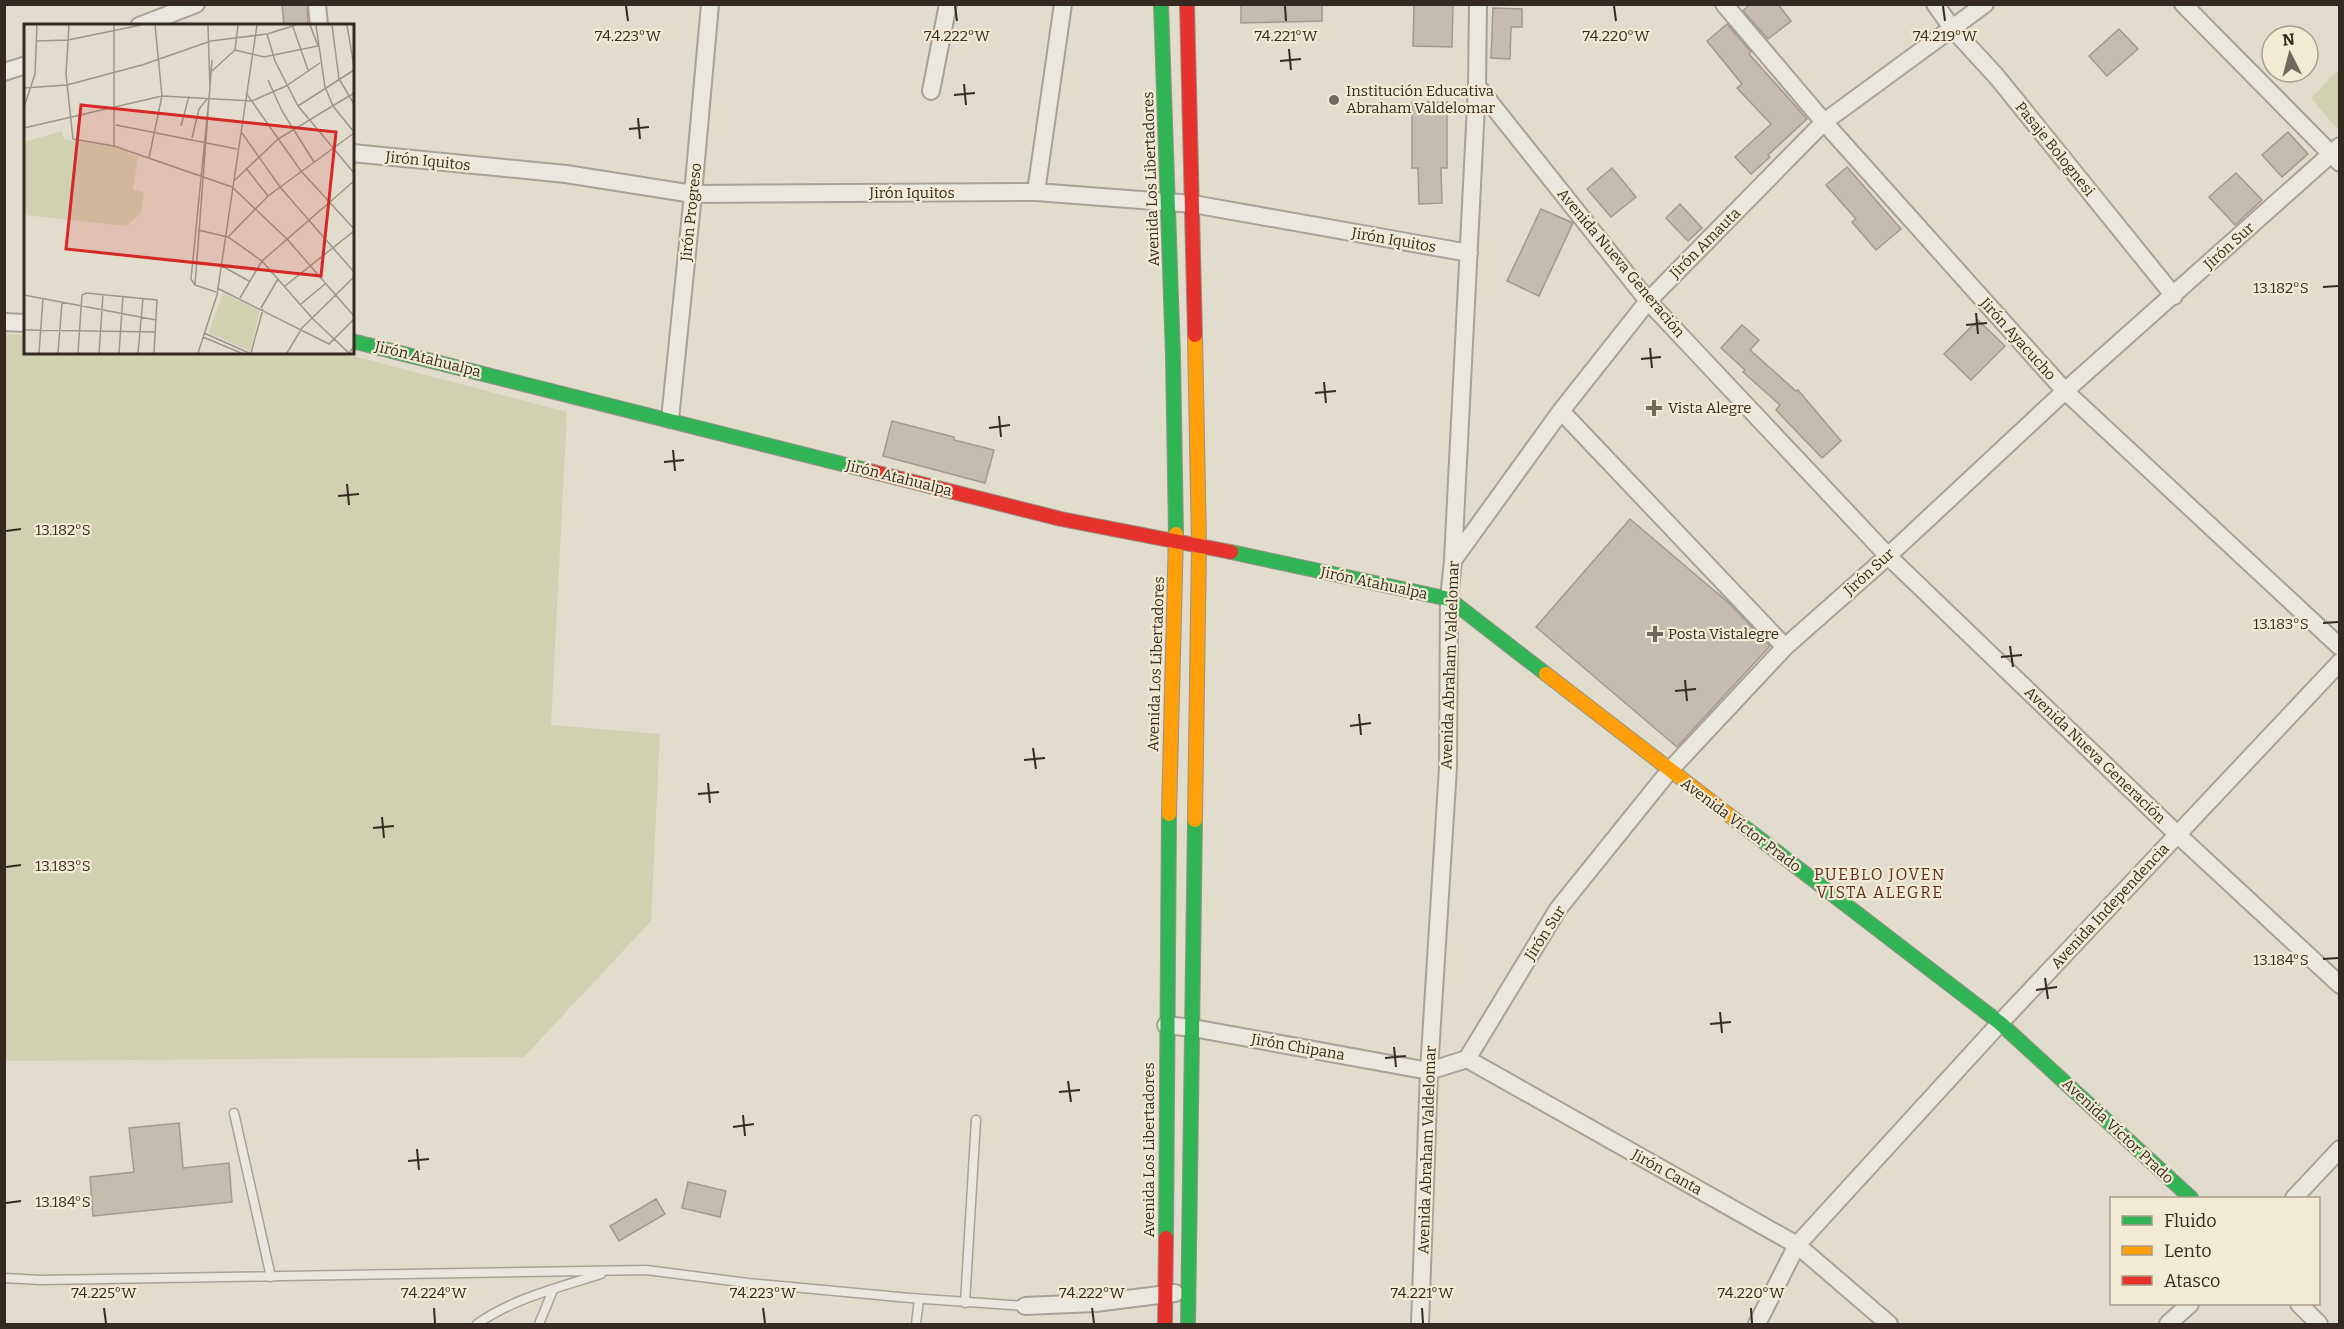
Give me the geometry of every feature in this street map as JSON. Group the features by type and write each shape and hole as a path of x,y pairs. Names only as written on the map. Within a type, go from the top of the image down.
{"street":[{"path":"144,24 196,4"},
{"path":"317,4 319,24"},
{"name":"Jirón Progreso","path":"670,419 710,4"},
{"path":"932,91 948,4"},
{"path":"1036,192 1063,4"},
{"name":"Avenida Los Libertadores","path":"1161,4 1173,356 1176,542 1168,838 1165,1324"},
{"path":"1187,4 1200,545 1188,1324"},
{"name":"Avenida Abraham Valdelomar","path":"1423,1323 1429,1071 1448,768 1449,599 1469,253 1477,86 1478,4"},
{"name":"Jirón Ayacucho","path":"1724,4 1824,122 2065,391 2340,647"},
{"name":"Pasaje Bolognesi","path":"1935,4 1952,28 1997,77 2174,296"},
{"name":"Jirón Amauta","path":"1453,560 1561,411 1648,300 1824,122 1984,4"},
{"path":"2183,4 2336,155"},
{"path":"4,72 24,66"},
{"name":"Avenida Nueva Generación","path":"1477,86 1648,300 1888,556 2177,834 2340,985"},
{"name":"Jirón Iquitos","path":"354,153 566,174 693,194 1036,192 1193,204 1469,253"},
{"name":"Jirón Sur","path":"1467,1059 1558,909 1670,770 1785,647 1888,556 2065,391 2336,155"},
{"path":"4,322 24,323"},
{"name":"Jirón Atahualpa","path":"354,341 1061,519 1200,545 1449,599"},
{"path":"1561,411 1785,647"},
{"name":"Avenida Víctor Prado","path":"1449,599 2000,1023 2190,1197"},
{"name":"Avenida Independencia","path":"1757,1324 1797,1245 2000,1023 2340,662"},
{"path":"1168,838 1195,840"},
{"path":"1168,906 1194,906"},
{"name":"Jirón Chipana","path":"1166,1025 1429,1071"},
{"path":"1429,1071 1467,1059"},
{"name":"Jirón Canta","path":"1467,1059 1797,1245 1888,1324"},
{"path":"2295,1197 2340,1149"},
{"path":"1025,1306 1095,1303 1188,1292"},
{"path":"2168,1324 2189,1305"},
{"path":"2299,1305 2319,1324"}],"lane":[{"path":"234,1113 271,1277"},
{"path":"965,1304 976,1120"},
{"path":"477,1324 487,1317 553,1290 610,1270"},
{"path":"4,1278 53,1280 646,1270 748,1283 965,1304 1025,1306"},
{"path":"539,1324 553,1290"},
{"path":"916,1324 919,1299"}],"green space":[{"path":"2339,69 2339,131 2311,98"},
{"path":"5,334 24,335 24,354 346,354 567,412 551,725 660,734 651,921 524,1057 5,1061"}],"building":[{"path":"282,4 307,4 308,24 284,24"},
{"path":"1241,4 1322,4 1322,21 1241,23"},
{"path":"1414,4 1453,4 1452,47 1413,46"},
{"path":"1750,4 1778,4 1791,21 1768,39 1743,11"},
{"path":"1493,8 1522,9 1522,27 1511,27 1510,59 1491,58"},
{"path":"1727,24 1751,52 1749,54 1807,119 1751,174 1735,157 1771,124 1737,88 1742,84 1707,41"},
{"path":"2119,29 2138,49 2107,76 2089,56"},
{"path":"1412,102 1447,102 1447,168 1441,168 1442,203 1419,204 1418,168 1412,168"},
{"path":"2288,132 2308,154 2282,177 2262,155"},
{"path":"1847,167 1901,229 1876,250 1852,222 1856,219 1826,185"},
{"path":"1612,168 1636,197 1611,217 1587,189"},
{"path":"2236,173 2262,200 2235,225 2209,197"},
{"path":"1680,204 1702,228 1688,241 1666,218"},
{"path":"1541,209 1573,223 1539,296 1507,281"},
{"path":"1978,320 2005,346 1971,380 1944,354"},
{"path":"1742,325 1759,340 1750,350 1796,391 1798,390 1841,441 1822,458 1776,410 1780,405 1743,372 1745,370 1721,348"},
{"path":"892,421 994,450 985,483 883,456"},
{"name":"Posta Vistalegre","path":"1630,519 1730,604 1770,646 1677,747 1536,627"},
{"path":"179,1123 183,1168 229,1163 232,1202 93,1216 90,1177 134,1172 129,1128"},
{"path":"688,1182 726,1191 720,1217 682,1208"},
{"path":"656,1199 665,1214 619,1241 610,1226"}],"traffic: fast":[{"path":"1161,4 1173,356 1176,534"},
{"path":"354,342 866,470"},
{"path":"1231,552 1449,599 1546,674"},
{"path":"1166,1238 1169,814"},
{"path":"1734,819 2000,1023 2190,1197"},
{"path":"1188,1324 1195,820"}],"traffic: slow":[{"path":"1195,335 1199,545 1195,820"},
{"path":"1169,814 1176,534"},
{"path":"1546,674 1734,819"}],"traffic: jam":[{"path":"1187,4 1195,335"},
{"path":"866,470 1061,519 1231,552"},
{"path":"1165,1324 1166,1238"}],"place":[{"name":"Institución Educativa Abraham Valdelomar","path":"1334,100"},
{"name":"Vista Alegre","path":"1654,408"},
{"name":"Posta Vistalegre","path":"1655,634"}],"district":[{"name":"PUEBLO JOVEN VISTA ALEGRE","path":"1880,883"}]}
